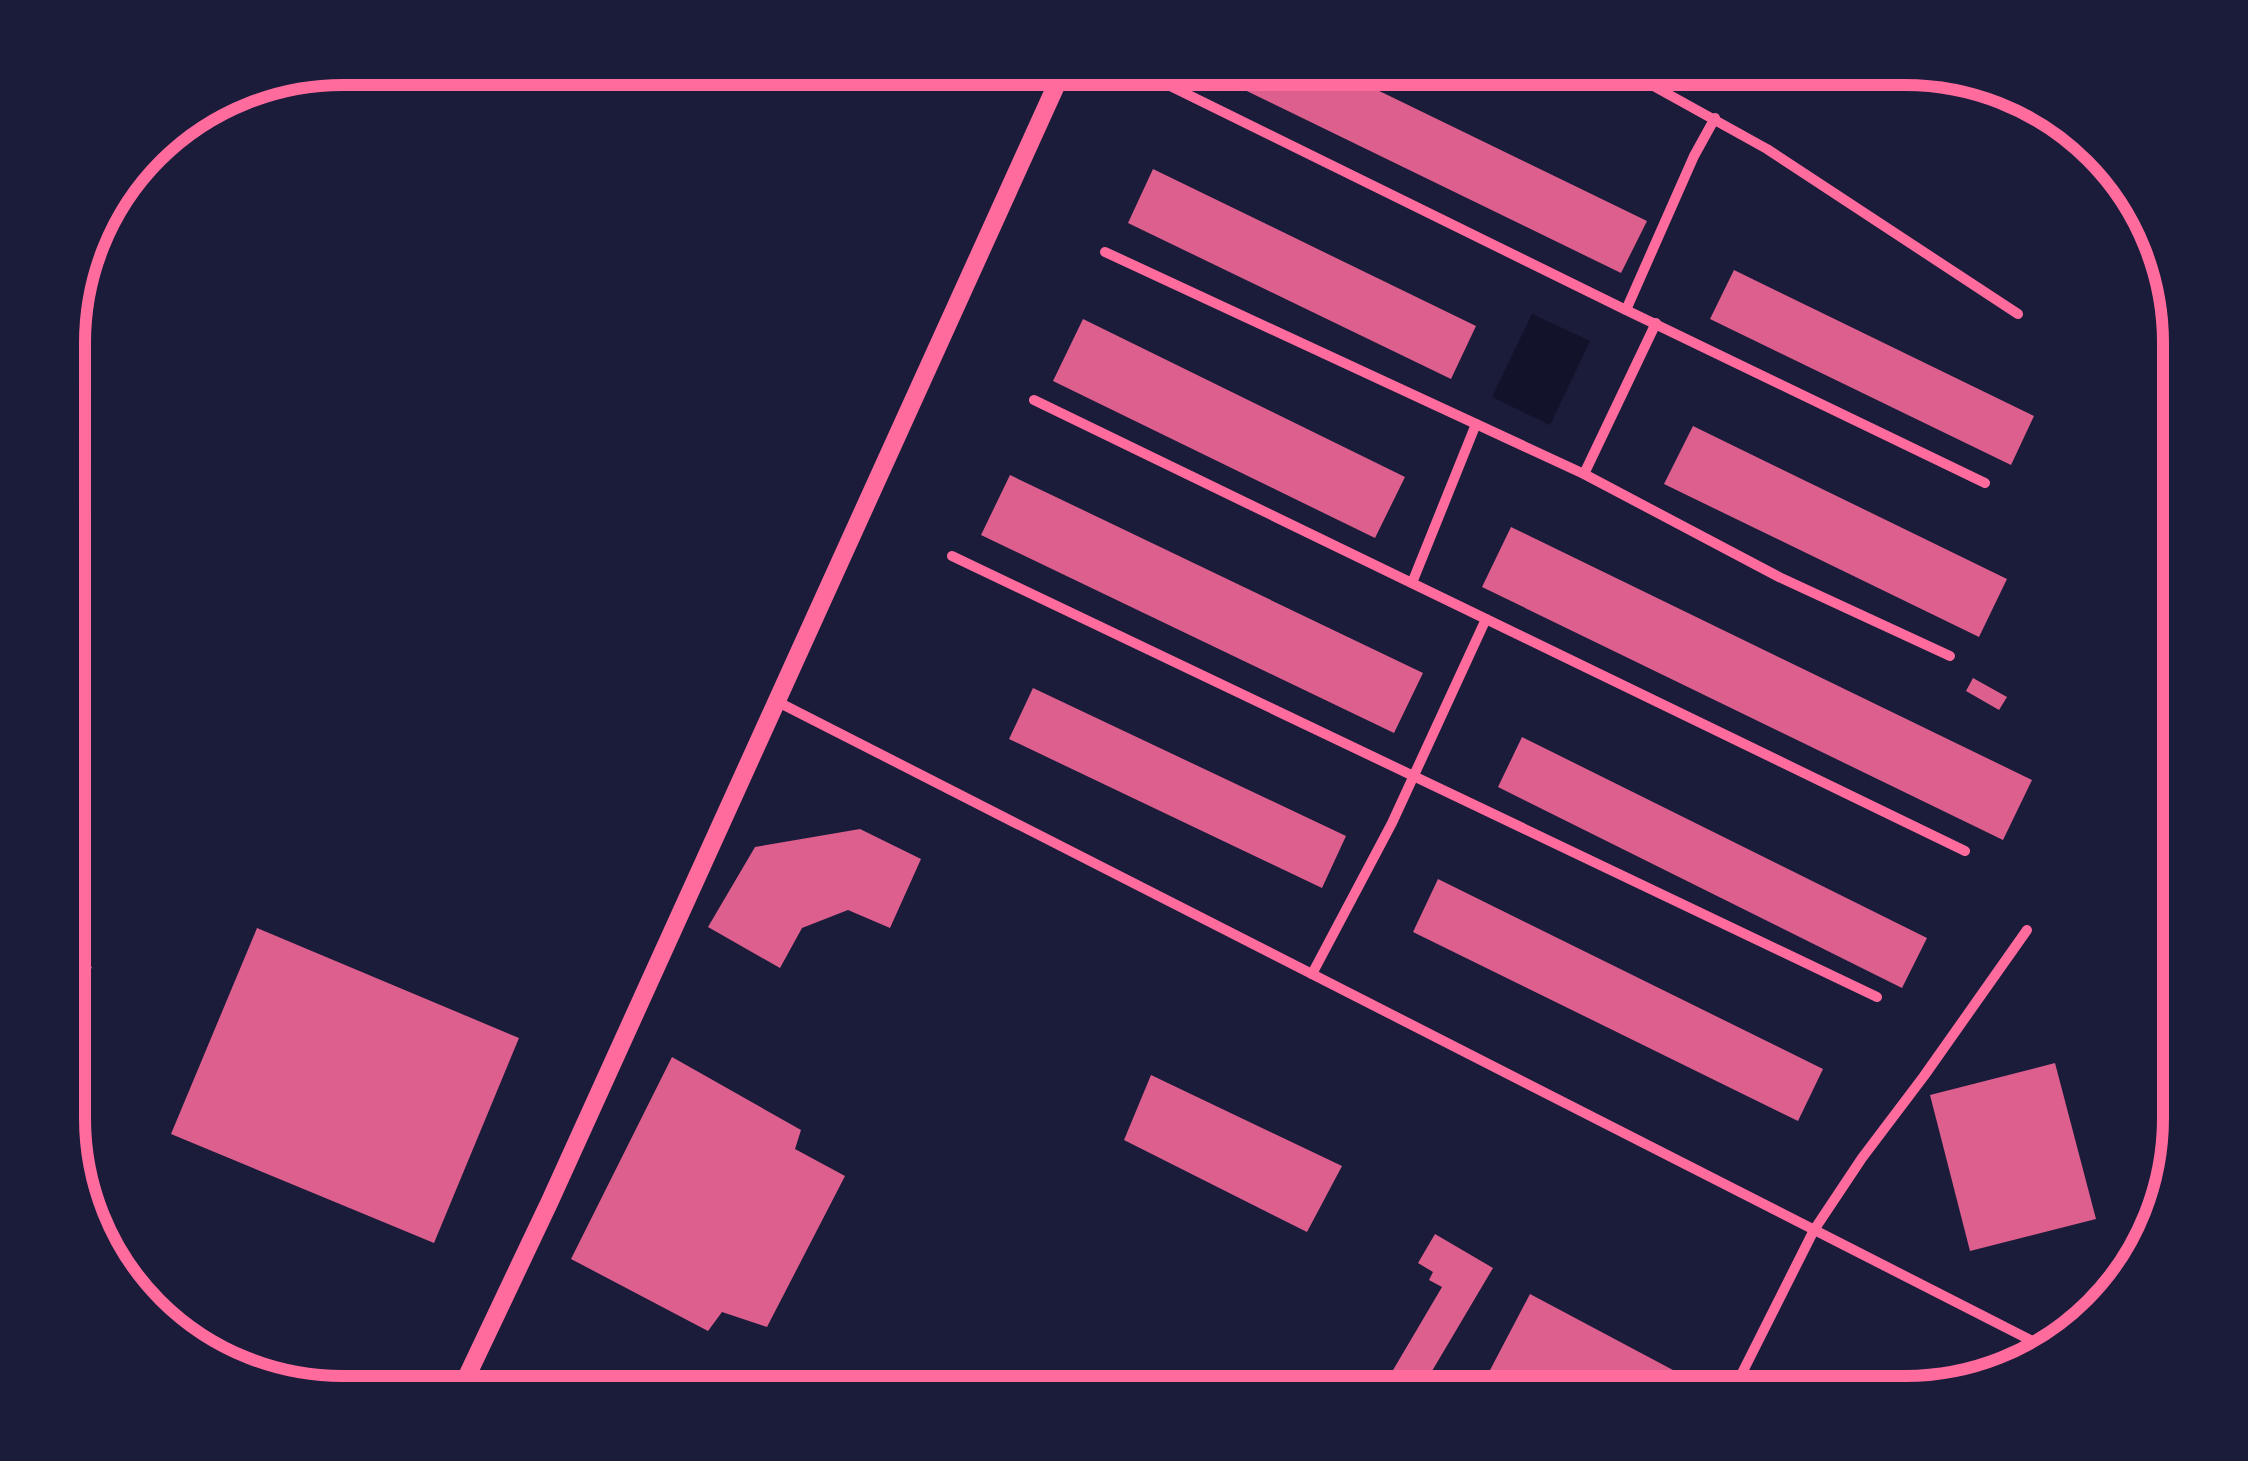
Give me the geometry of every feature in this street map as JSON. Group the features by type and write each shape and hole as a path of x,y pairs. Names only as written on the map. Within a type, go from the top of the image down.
{"street":[{"path":"1169,85 1985,482"},
{"path":"1653,85 1767,149 2018,314"},
{"path":"468,1376 1056,86"},
{"path":"1626,310 1694,156 1715,118"},
{"path":"1105,252 1584,474 1779,577 1950,656"},
{"path":"1584,474 1656,323"},
{"path":"1034,400 1965,851"},
{"path":"1412,583 1476,424"},
{"path":"952,556 1877,997"},
{"path":"1312,974 1413,776 1486,620"},
{"path":"776,701 2033,1341"},
{"path":"1741,1375 1814,1230 2027,930"}],"shaded area":[{"path":"1532,314 1590,341 1550,425 1492,397"}],"building":[{"path":"1235,85 1368,85 1647,221 1621,273"},
{"path":"1153,169 1476,326 1451,379 1128,223"},
{"path":"1734,270 2034,416 2011,465 1710,319"},
{"path":"1083,319 1405,477 1375,538 1053,381"},
{"path":"1693,426 2007,579 1979,637 1664,484"},
{"path":"1010,475 1423,673 1394,733 981,535"},
{"path":"1511,527 2032,780 2003,840 1482,587"},
{"path":"1973,678 2007,697 1999,710 1966,691"},
{"path":"1033,688 1346,836 1322,888 1009,739"},
{"path":"1522,737 1927,938 1902,988 1498,787"},
{"path":"860,829 921,859 890,928 848,910 802,928 780,968 708,927 755,847"},
{"path":"1438,879 1823,1069 1798,1121 1413,932"},
{"path":"257,928 519,1038 434,1243 171,1134"},
{"path":"85,964 92,967 85,982"},
{"path":"672,1057 801,1130 795,1149 845,1176 767,1327 722,1312 708,1331 571,1259"},
{"path":"2055,1063 2096,1219 1970,1251 1930,1095"},
{"path":"1151,1075 1342,1166 1307,1232 1124,1140"},
{"path":"1435,1234 1493,1268 1429,1375 1390,1375 1442,1287 1429,1280 1433,1272 1418,1263"},
{"path":"1530,1294 1683,1375 1487,1375"}]}
